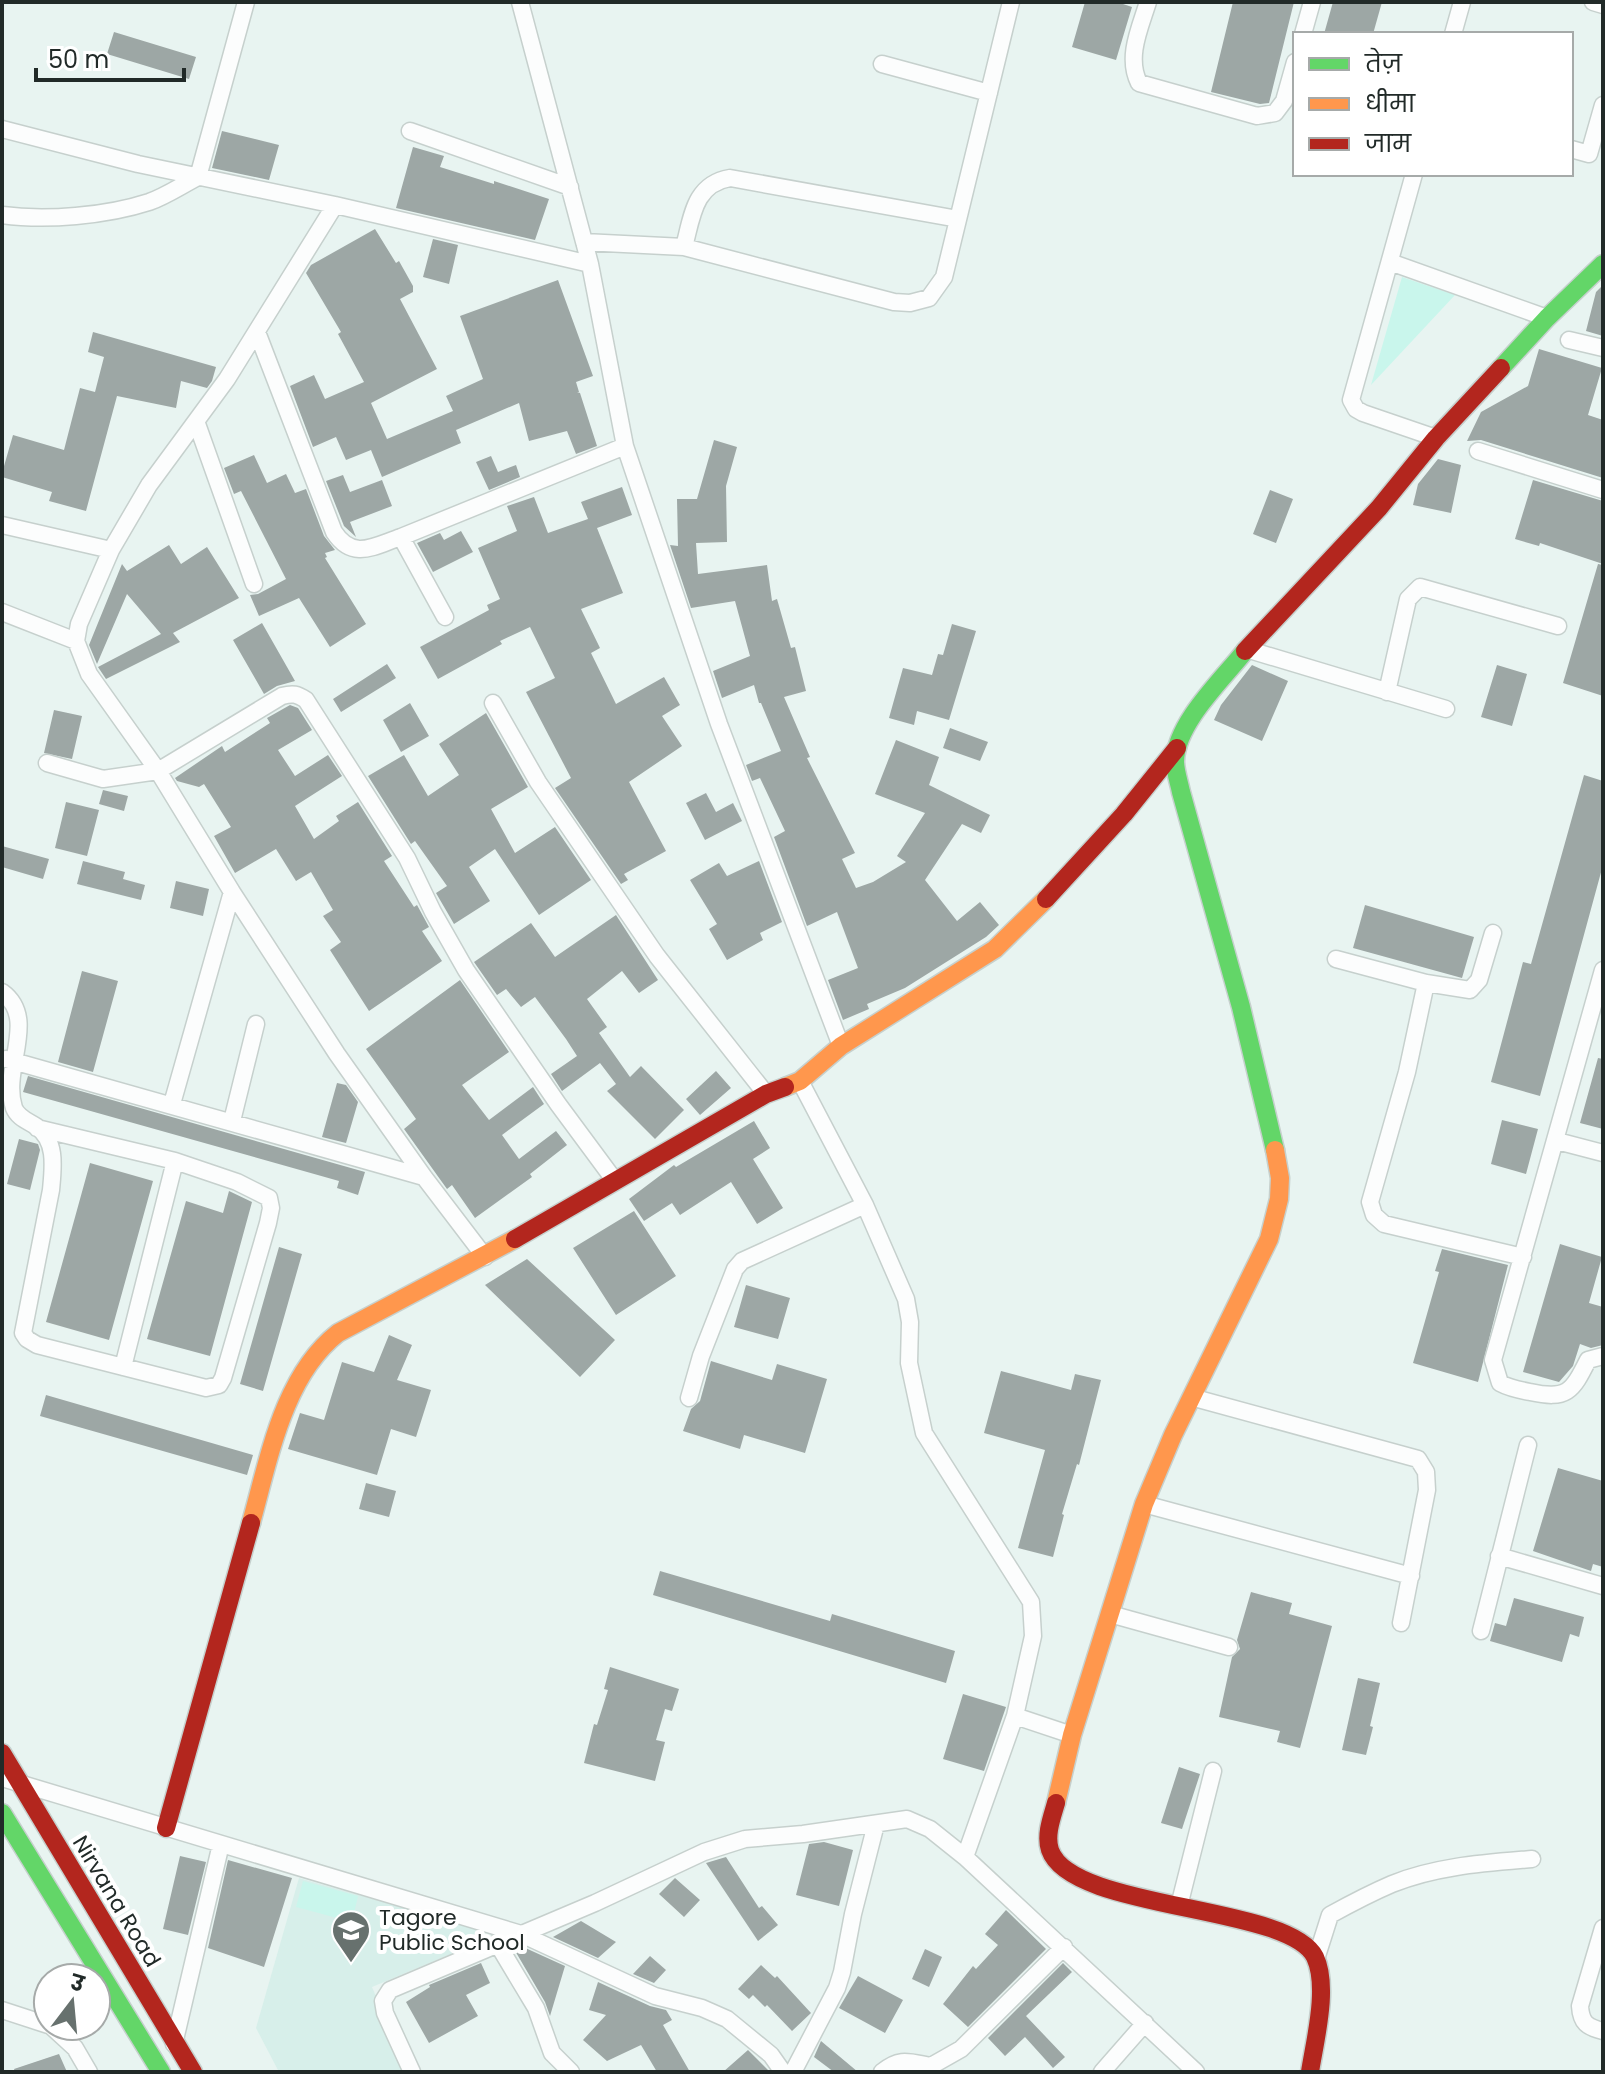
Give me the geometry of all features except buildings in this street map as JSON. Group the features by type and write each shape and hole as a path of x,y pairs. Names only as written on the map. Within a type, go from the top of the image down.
{"street":[{"path":"2,215 52,219 84,215 149,202 198,177 246,2"},
{"path":"520,2 590,264 625,446 719,724 841,1046"},
{"path":"584,242 684,247 894,302 910,303 929,298 944,277 1011,2"},
{"path":"1148,2 1134,50 1132,69 1139,83 1257,116 1275,113 1284,101 1293,69"},
{"path":"1304,32 1312,2"},
{"path":"1454,32 1462,2"},
{"path":"1593,2 1603,5"},
{"path":"882,64 989,93"},
{"path":"1573,150 1589,154 1603,105"},
{"path":"2,129 198,177 590,264"},
{"path":"410,131 570,187"},
{"path":"1413,176 1351,400 1356,409 1363,413 1436,438"},
{"path":"684,247 696,200 710,185 730,178 958,219"},
{"path":"335,205 257,332 149,485 111,550 79,624 76,641 89,674 158,771 337,1054 485,1257"},
{"path":"1390,262 1547,318"},
{"path":"166,1828 264,1476 288,1401 319,1348 338,1333 485,1257 766,1094 800,1081 841,1046 995,949 1124,814 1177,748 1190,720 1246,649 1379,508 1436,438 1547,318 1603,264"},
{"path":"257,332 334,532 342,545 352,549 364,550 401,537 625,446"},
{"path":"1569,340 1603,348"},
{"path":"196,421 254,584"},
{"path":"1478,451 1603,490"},
{"path":"2,525 111,550"},
{"path":"401,537 445,617"},
{"path":"1387,692 1408,599 1420,587 1558,626"},
{"path":"2,612 76,641"},
{"path":"1246,649 1446,709"},
{"path":"47,763 103,779 158,771 282,696 292,693 306,700 407,858 466,970 615,1181"},
{"path":"493,703 538,782 657,956 766,1094"},
{"path":"1177,748 1175,762 1181,792 1241,1007 1280,1178 1279,1199 1269,1239 1191,1397 1144,1504 1072,1735 1048,1847 1060,1865 1095,1884 1275,1929 1293,1936 1316,1959"},
{"path":"172,1104 232,892"},
{"path":"1336,959 1426,983 1470,990 1476,986 1493,933"},
{"path":"1603,970 1493,1360 1500,1383 1551,1397 1571,1389 1588,1360 1603,1356"},
{"path":"1426,983 1407,1072 1370,1202 1374,1215 1384,1224 1523,1257"},
{"path":"2,992 18,1008 20,1024 7,1059 13,1104 17,1114 37,1128 51,1144 53,1170 23,1333 37,1345 206,1388 219,1385 268,1223 269,1198 259,1191 175,1161 37,1128"},
{"path":"232,1121 256,1024"},
{"path":"7,1059 424,1177"},
{"path":"800,1081 865,1205 906,1299 910,1322 909,1363 924,1433 1031,1602 1033,1636 1015,1716 965,1857"},
{"path":"1557,1141 1603,1153"},
{"path":"123,1367 175,1161"},
{"path":"689,1398 701,1356 735,1269 742,1261 865,1205"},
{"path":"1191,1397 1418,1459 1426,1472 1427,1490 1401,1623"},
{"path":"1481,1631 1528,1445"},
{"path":"1144,1504 1411,1576"},
{"path":"1499,1556 1603,1586"},
{"path":"1110,1614 1229,1647"},
{"path":"1015,1716 1072,1735"},
{"name":"Nirvana Road","path":"2,1753 193,2072"},
{"path":"1179,1906 1213,1771"},
{"path":"2,1778 521,1934 655,1996 702,2008 727,2019 771,2055 783,2072"},
{"path":"2,1813 161,2072"},
{"path":"412,2072 385,2013 383,2001 390,1990 704,1852 765,1836 803,1834 907,1819 930,1829 965,1857 1196,2072"},
{"path":"793,2072 842,1972 876,1824"},
{"path":"174,2044 221,1844"},
{"path":"1310,2072 1320,1989 1316,1959 1330,1915 1391,1884 1430,1872 1532,1859"},
{"path":"1603,1928 1580,2006 1581,2019 1588,2028 1603,2031"},
{"path":"497,1943 536,2008 552,2053 571,2072"},
{"path":"882,2072 894,2062 908,2061 934,2069 961,2049 1064,1947"},
{"path":"2,2010 32,2020"},
{"path":"1102,2072 1145,2023"},
{"path":"68,2042 89,2072"}],"shaded area":[{"name":"Tagore Public School","path":"299,1878 485,1931 482,1941 372,1987 408,2072 279,2072 256,2028"}],"green space":[{"path":"1402,277 1455,295 1371,385"},
{"path":"303,1881 358,1896 352,1922 296,1907"}],"traffic: fast":[{"path":"1501,368 1603,264"},
{"path":"1245,651 1192,717 1177,747 1175,765 1241,1007 1275,1150"},
{"path":"2,1813 161,2072"}],"traffic: slow":[{"path":"785,1087 800,1081 841,1046 995,949 1046,899"},
{"path":"1056,1803 1072,1735 1144,1504 1173,1435 1269,1239 1279,1199 1280,1178 1275,1150"},
{"path":"251,1523 281,1420 291,1395 319,1351 338,1333 515,1239"}],"traffic: jam":[{"path":"1245,651 1379,508 1436,438 1501,368"},
{"path":"1046,899 1124,814 1177,748"},
{"path":"515,1239 766,1094 785,1087"},
{"path":"166,1828 251,1523"},
{"path":"2,1753 193,2072"},
{"path":"1056,1803 1048,1838 1050,1850 1066,1870 1096,1885 1136,1897 1265,1926 1297,1940 1315,1957 1321,1998 1310,2072"}],"place":[{"name":"Tagore Public School","path":"351,1964"}]}
